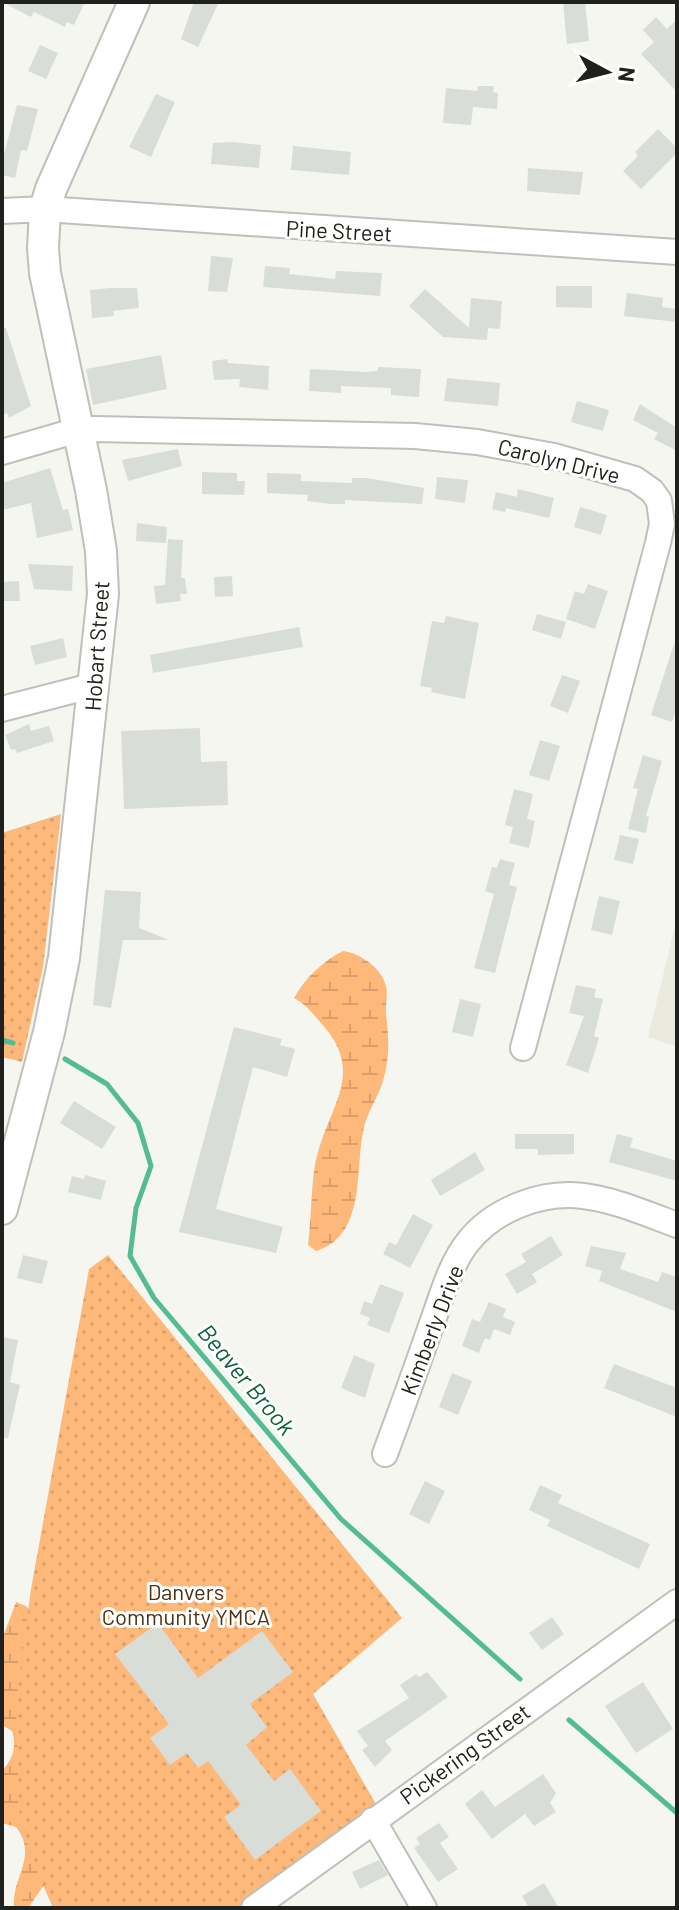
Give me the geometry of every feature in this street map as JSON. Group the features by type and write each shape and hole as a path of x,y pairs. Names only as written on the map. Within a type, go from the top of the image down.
{"main road":[{"name":"Hobart Street","path":"2,1209 49,1032 64,958 95,685 103,572 78,430 45,273 45,209 59,168 134,2"}],"street":[{"name":"Pine Street","path":"2,211 45,209 677,252"},
{"path":"2,452 78,430"},
{"name":"Carolyn Drive","path":"78,430 446,438 554,456 635,479 652,491 661,512 660,533 523,1048"},
{"path":"2,709 95,685"},
{"name":"Kimberly Drive","path":"385,1454 442,1294 467,1243 491,1219 517,1205 559,1196 581,1195 609,1201 677,1225"},
{"name":"Pickering Street","path":"254,1908 677,1602"},
{"path":"373,1820 424,1908"}],"shaded area":[{"path":"677,918 677,1047 648,1037"}],"green space":[{"path":"61,814 43,967 22,1062 2,1057 2,833"},
{"path":"343,951 368,962 385,983 388,1055 383,1081 365,1125 351,1217 332,1243 316,1251 308,1245 314,1171 339,1094 343,1077 342,1060 335,1042 321,1023 294,998 315,971"},
{"name":"Danvers Community YMCA","path":"108,1255 402,1618 313,1694 377,1806 238,1908 53,1908 31,1857 19,1810 16,1703 31,1589 89,1269"},
{"path":"16,1602 26,1606 39,1619 46,1882 28,1908 14,1908 16,1886 25,1858 22,1838 16,1827 2,1823 2,1771 14,1747 12,1731 2,1725 3,1637"}],"building":[{"path":"2,2 85,2 74,25 67,22 65,27 34,12 31,17"},
{"path":"194,2 219,2 198,47 181,39"},
{"path":"563,2 585,2 589,41 567,44"},
{"path":"656,17 667,29 677,19 677,92 641,54 654,42 643,30"},
{"path":"40,45 58,53 46,79 28,71"},
{"path":"478,86 494,86 493,92 498,93 497,109 473,107 471,125 443,123 446,88 477,91"},
{"path":"156,94 175,102 151,157 129,147"},
{"path":"17,105 38,109 27,151 21,150 15,178 2,175 2,162"},
{"path":"658,129 677,148 677,153 641,189 623,171 638,156 635,152"},
{"path":"213,143 261,145 259,168 211,164"},
{"path":"293,146 351,152 349,175 291,170"},
{"path":"528,168 583,172 580,195 527,191"},
{"path":"211,256 233,258 227,292 208,291"},
{"path":"265,266 290,268 289,274 335,279 336,271 382,273 380,296 263,287"},
{"path":"556,286 592,286 592,308 556,307"},
{"path":"137,288 139,308 113,311 114,316 92,318 90,290"},
{"path":"425,289 469,328 471,298 502,301 500,329 488,328 487,340 443,337 409,306"},
{"path":"627,293 663,298 662,307 677,309 677,322 624,316"},
{"path":"2,328 6,328 31,406 9,418 7,413 2,415"},
{"path":"161,355 167,389 93,405 86,369"},
{"path":"227,359 228,363 269,366 268,390 239,387 240,379 214,380 212,361"},
{"path":"378,367 421,369 419,397 391,395 391,388 341,386 341,393 309,391 310,369 366,372 378,371"},
{"path":"447,378 500,383 498,406 444,401"},
{"path":"577,401 609,410 603,431 571,422"},
{"path":"640,404 677,428 677,451 654,439 658,433 633,420"},
{"path":"178,449 182,466 128,481 122,460"},
{"path":"50,468 63,510 68,509 73,530 37,538 31,503 2,510 2,483"},
{"path":"202,472 237,473 237,481 245,481 244,495 202,494"},
{"path":"267,473 301,474 301,481 352,483 352,478 367,478 424,488 422,504 345,500 345,504 331,504 307,501 308,495 267,493"},
{"path":"437,477 468,480 465,503 435,499"},
{"path":"518,489 554,498 549,518 506,508 505,512 492,509 496,492 517,497"},
{"path":"580,507 607,515 601,535 574,527"},
{"path":"137,523 167,527 166,543 136,541"},
{"path":"168,539 183,540 181,578 185,578 187,594 180,594 181,601 156,604 154,586 165,585"},
{"path":"28,564 73,566 72,591 34,589"},
{"path":"232,576 233,596 215,597 214,577"},
{"path":"19,581 20,601 2,601 2,582"},
{"path":"588,584 608,591 595,629 566,619 575,591 584,594"},
{"path":"537,614 566,622 561,639 532,630"},
{"path":"446,616 479,623 465,699 431,692 432,688 420,686 432,621 444,623"},
{"path":"299,627 303,647 153,673 150,655"},
{"path":"63,638 67,657 35,665 30,646"},
{"path":"674,644 677,644 677,707 672,722 651,715"},
{"path":"562,675 580,681 568,713 550,706"},
{"path":"29,724 31,731 49,726 54,741 17,753 15,749 11,750 5,735"},
{"path":"200,728 201,762 227,761 228,805 124,809 121,731"},
{"path":"540,740 560,746 549,781 529,775"},
{"path":"643,755 662,761 646,816 649,817 646,833 628,829 638,789 633,788"},
{"path":"514,789 533,794 527,819 535,821 529,848 509,843 513,827 505,825"},
{"path":"620,835 639,839 633,864 614,860"},
{"path":"500,859 515,863 509,885 517,887 495,973 474,968 494,894 485,891 492,867 497,868"},
{"path":"105,890 141,892 139,928 169,940 123,940 111,1008 93,1005"},
{"path":"599,896 620,901 612,935 591,930"},
{"path":"576,985 596,989 594,997 603,999 594,1036 599,1038 588,1073 566,1065 584,1016 569,1013"},
{"path":"460,999 481,1004 473,1037 452,1032"},
{"path":"234,1027 282,1039 280,1045 295,1049 287,1077 253,1067 216,1209 283,1227 276,1253 179,1232"},
{"path":"74,1101 116,1127 102,1149 60,1123"},
{"path":"515,1134 574,1134 574,1154 538,1155 538,1149 515,1149"},
{"path":"617,1134 633,1138 630,1147 677,1161 677,1181 609,1162"},
{"path":"475,1152 485,1170 440,1196 431,1180"},
{"path":"85,1175 106,1181 101,1200 68,1192 72,1176 84,1179"},
{"path":"413,1214 433,1225 410,1268 383,1254 389,1242 396,1245"},
{"path":"551,1236 563,1255 532,1274 537,1282 517,1294 505,1274 526,1262 521,1254"},
{"path":"591,1246 626,1253 620,1269 658,1282 662,1272 677,1277 677,1312 599,1281 602,1271 585,1266"},
{"path":"23,1255 48,1261 42,1284 17,1278"},
{"path":"380,1284 404,1293 389,1333 367,1325 370,1318 360,1314 364,1301 372,1304"},
{"path":"489,1302 506,1309 503,1317 515,1322 510,1335 494,1329 490,1340 485,1338 479,1353 462,1346 472,1319 480,1322"},
{"path":"2,1337 18,1340 10,1382 20,1385 8,1438 2,1438"},
{"path":"354,1355 375,1364 365,1398 341,1388"},
{"path":"614,1364 677,1388 677,1417 604,1388"},
{"path":"452,1373 472,1381 458,1415 439,1407"},
{"path":"425,1481 445,1491 429,1524 409,1514"},
{"path":"540,1485 562,1495 558,1503 650,1544 639,1569 547,1526 550,1520 529,1510"},
{"path":"552,1617 564,1634 542,1650 529,1633"},
{"path":"158,1623 198,1678 262,1631 293,1672 250,1704 267,1727 246,1745 274,1781 290,1769 321,1811 255,1860 224,1817 241,1805 208,1761 198,1768 187,1753 170,1765 150,1738 169,1724 115,1654"},
{"path":"427,1672 448,1697 385,1741 392,1750 375,1767 362,1750 368,1746 357,1731 409,1698 400,1685 416,1674 419,1677"},
{"path":"643,1682 673,1729 636,1753 605,1706"},
{"path":"543,1774 556,1793 550,1803 556,1812 534,1826 525,1814 492,1839 465,1804 482,1790 495,1807"},
{"path":"439,1823 449,1837 440,1843 458,1869 438,1882 414,1848 420,1844 416,1838"},
{"path":"379,1860 388,1875 360,1889 352,1872"},
{"path":"544,1883 559,1908 529,1908 522,1896"}],"waterway":[{"name":"Beaver Brook","path":"2,1040 13,1043"},
{"name":"Beaver Brook","path":"65,1059 107,1084 138,1123 151,1166 136,1208 130,1256 154,1298 341,1519 520,1679"},
{"name":"Beaver Brook","path":"569,1720 677,1813"}]}
